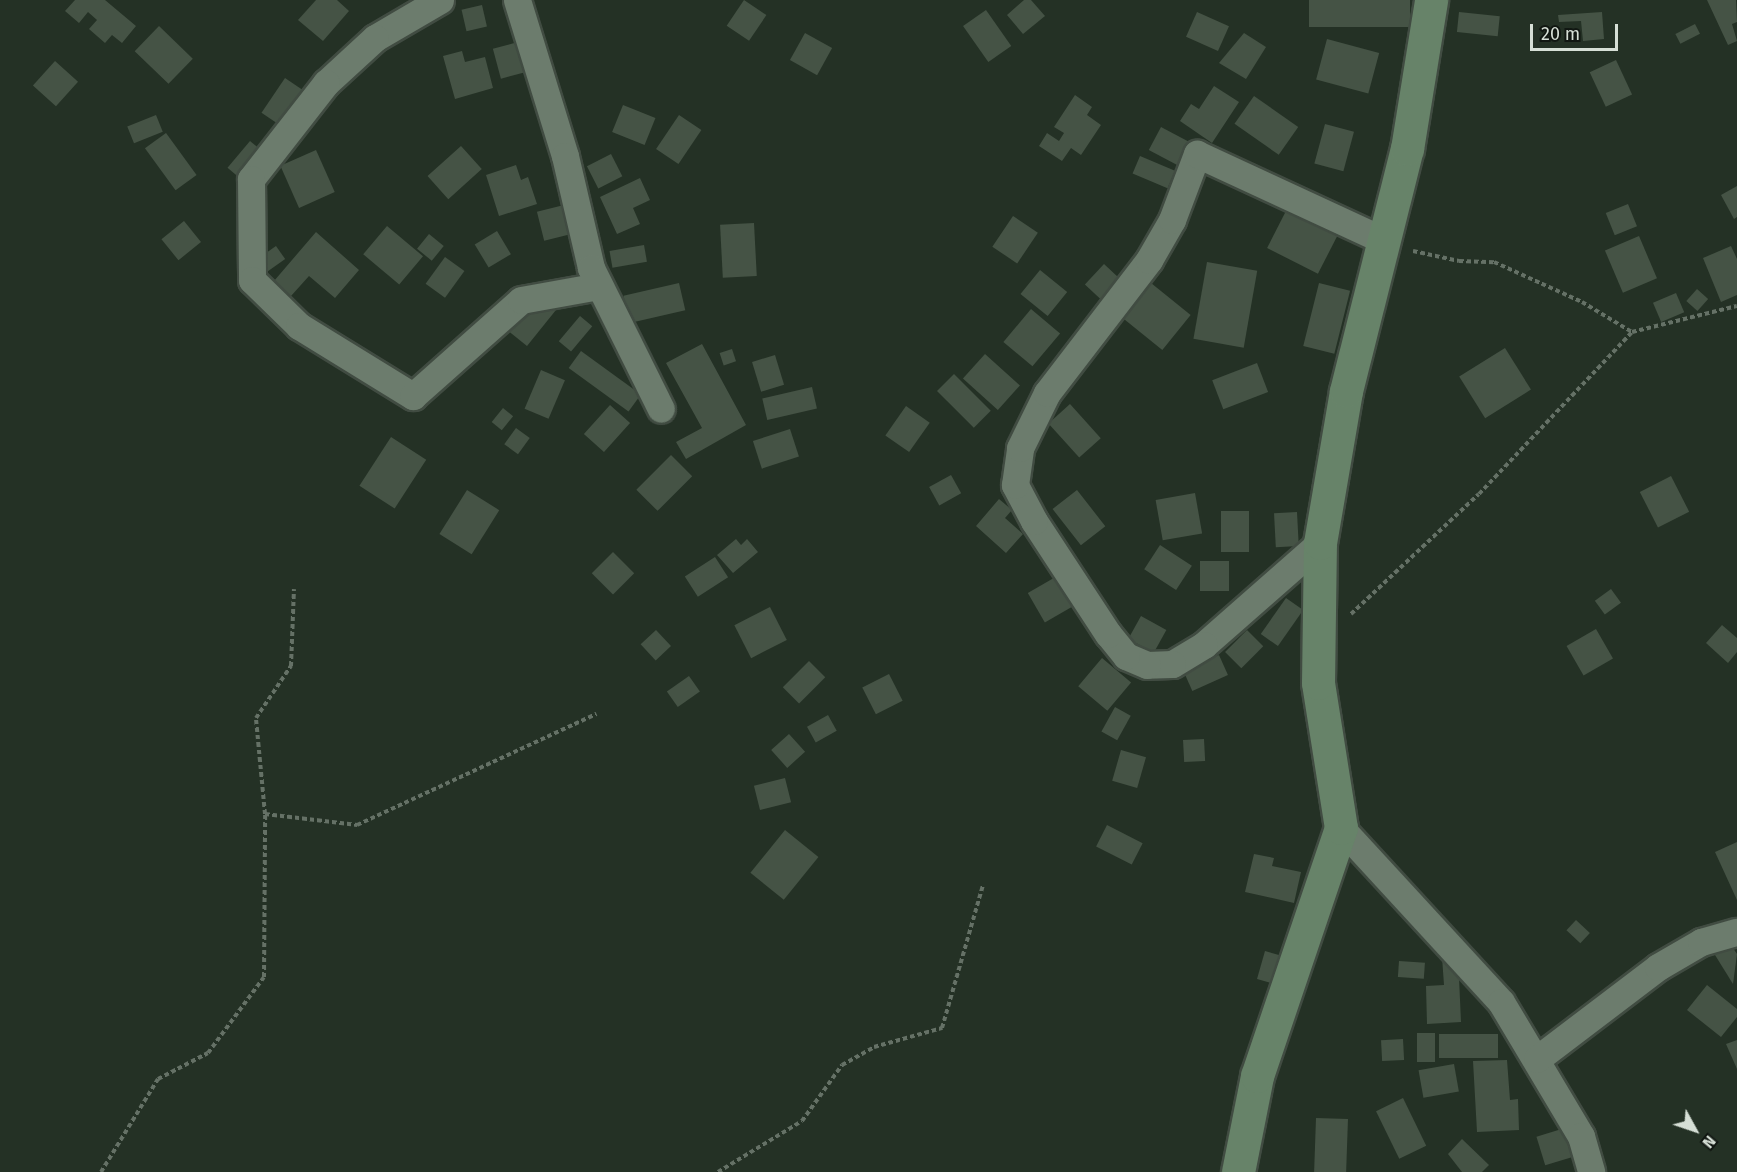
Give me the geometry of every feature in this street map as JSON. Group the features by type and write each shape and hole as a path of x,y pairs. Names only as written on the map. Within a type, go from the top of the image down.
{"street":[{"path":"440,0 375,38 326,83 251,179 252,280 299,326 413,396 521,300 599,285"},
{"path":"517,0 599,285 661,409"},
{"path":"1238,1172 1257,1076 1341,828 1318,683 1320,543 1329,470 1381,239 1407,149 1431,0"},
{"path":"1320,543 1204,645 1172,664 1147,665 1126,656 1108,634 1034,521 1016,485 1020,448 1047,393 1149,260 1172,220 1197,154 1381,239"},
{"path":"1341,828 1502,1002 1581,1136 1592,1172"},
{"path":"1537,1059 1658,967 1701,942 1737,932"}],"path":[{"path":"1381,239 1427,256 1494,262 1582,302 1632,332"},
{"path":"1318,642 1445,528 1632,332 1737,306"},
{"path":"100,1172 158,1079 208,1053 264,977 265,814 256,718 291,666 294,590"},
{"path":"265,814 357,825 596,714"},
{"path":"718,1172 802,1121 842,1065 874,1047 942,1028 983,885"}],"building":[{"path":"75,0 105,0 136,26 122,43 112,35 105,43 89,29 97,20 88,12 79,23 65,11"},
{"path":"316,0 337,0 349,11 323,41 298,20"},
{"path":"744,0 766,15 749,41 727,26"},
{"path":"1024,0 1031,0 1045,16 1023,34 1007,15"},
{"path":"1309,0 1410,0 1410,27 1309,27"},
{"path":"1707,0 1736,0 1737,22 1732,24 1737,41 1728,45"},
{"path":"482,5 487,26 466,31 462,10"},
{"path":"986,10 1011,46 988,62 963,26"},
{"path":"1197,12 1229,26 1218,51 1186,37"},
{"path":"1459,12 1500,16 1498,36 1457,32"},
{"path":"1602,12 1604,39 1583,41 1581,21 1559,22 1558,15"},
{"path":"1695,24 1700,34 1680,44 1675,34"},
{"path":"159,26 193,59 168,84 135,51"},
{"path":"805,33 832,48 817,75 790,60"},
{"path":"1244,33 1266,47 1246,79 1219,63"},
{"path":"1327,39 1379,53 1368,94 1316,80"},
{"path":"518,42 526,72 501,79 493,49"},
{"path":"462,51 465,62 485,57 493,88 455,99 443,56"},
{"path":"1616,60 1632,94 1606,107 1590,72"},
{"path":"55,61 78,82 56,106 33,86"},
{"path":"285,78 309,94 286,129 262,113"},
{"path":"1214,86 1239,102 1212,143 1180,121 1191,104 1199,109"},
{"path":"1075,95 1092,107 1087,115 1101,125 1081,155 1071,148 1062,161 1039,146 1047,133 1059,141 1064,133 1054,127"},
{"path":"1254,96 1298,127 1279,155 1234,124"},
{"path":"623,105 655,118 645,145 612,132"},
{"path":"156,115 163,132 134,143 127,127"},
{"path":"679,115 701,130 678,164 656,149"},
{"path":"1325,124 1354,132 1343,171 1314,164"},
{"path":"1161,127 1195,145 1182,168 1149,150"},
{"path":"166,133 197,175 176,190 145,148"},
{"path":"250,141 268,156 245,183 228,168"},
{"path":"461,146 482,169 448,199 428,176"},
{"path":"316,150 335,192 299,208 280,166"},
{"path":"611,154 622,176 598,189 587,166"},
{"path":"1140,156 1175,171 1168,188 1133,173"},
{"path":"516,165 521,180 528,177 537,204 499,216 486,175"},
{"path":"640,178 650,200 633,208 640,224 617,234 600,197"},
{"path":"1737,186 1737,217 1734,219 1721,195"},
{"path":"568,204 575,233 544,241 537,212"},
{"path":"1628,204 1637,226 1615,235 1606,213"},
{"path":"1288,207 1339,233 1318,274 1267,248"},
{"path":"1013,216 1038,233 1017,263 992,247"},
{"path":"184,221 201,242 178,260 161,239"},
{"path":"754,223 757,276 723,278 720,225"},
{"path":"387,226 423,256 399,285 363,254"},
{"path":"497,231 511,254 489,268 475,244"},
{"path":"316,232 359,270 335,298 309,276 291,296 274,281"},
{"path":"429,234 444,246 432,261 417,249"},
{"path":"1639,236 1657,278 1623,293 1605,250"},
{"path":"644,245 647,262 612,268 610,251"},
{"path":"276,246 285,259 267,272 258,259"},
{"path":"1731,246 1737,259 1737,295 1721,302 1703,258"},
{"path":"445,257 464,271 445,298 426,284"},
{"path":"1207,262 1257,271 1244,348 1193,339"},
{"path":"1104,264 1123,282 1104,302 1085,284"},
{"path":"1040,270 1067,292 1048,316 1020,294"},
{"path":"679,283 685,310 630,323 623,296"},
{"path":"1151,283 1191,315 1162,350 1123,318"},
{"path":"1319,283 1350,291 1334,354 1303,346"},
{"path":"1697,289 1708,299 1697,311 1686,301"},
{"path":"1676,293 1684,312 1661,322 1653,303"},
{"path":"539,296 556,310 527,346 501,325"},
{"path":"1031,309 1060,333 1032,366 1003,342"},
{"path":"580,316 592,326 571,352 559,341"},
{"path":"702,344 746,425 686,459 676,442 702,428 666,363"},
{"path":"1505,348 1531,390 1485,418 1459,377"},
{"path":"732,349 736,361 724,365 720,353"},
{"path":"581,351 641,394 629,411 569,368"},
{"path":"985,354 1020,385 998,410 963,379"},
{"path":"775,355 784,385 761,392 752,362"},
{"path":"1257,363 1268,392 1223,409 1212,380"},
{"path":"541,370 565,380 549,419 525,409"},
{"path":"954,374 991,411 974,428 937,391"},
{"path":"812,387 817,408 767,420 762,398"},
{"path":"1070,404 1101,438 1079,458 1048,423"},
{"path":"610,405 630,423 604,452 584,434"},
{"path":"906,406 930,423 909,452 885,435"},
{"path":"503,408 513,416 502,430 492,422"},
{"path":"516,428 530,438 518,454 504,444"},
{"path":"790,429 799,457 762,469 753,441"},
{"path":"391,437 426,460 395,509 359,486"},
{"path":"671,455 692,476 658,511 636,490"},
{"path":"951,475 961,493 939,505 929,487"},
{"path":"1671,476 1689,512 1658,528 1640,492"},
{"path":"467,490 499,510 472,554 439,534"},
{"path":"1077,490 1105,526 1081,545 1053,509"},
{"path":"1195,493 1202,533 1163,540 1156,500"},
{"path":"999,499 1012,510 1005,518 1023,534 1006,553 976,526"},
{"path":"1221,511 1249,511 1249,552 1221,552"},
{"path":"1297,512 1299,546 1276,547 1274,513"},
{"path":"736,539 741,545 747,539 758,552 733,573 717,555"},
{"path":"1160,545 1192,566 1176,590 1144,569"},
{"path":"613,552 634,573 613,594 592,573"},
{"path":"715,557 728,577 698,597 685,577"},
{"path":"1200,561 1229,561 1229,591 1200,591"},
{"path":"1059,575 1076,604 1045,622 1028,593"},
{"path":"1611,589 1621,603 1605,615 1595,601"},
{"path":"1286,598 1303,610 1278,646 1261,634"},
{"path":"770,607 787,640 751,658 734,625"},
{"path":"1141,616 1166,630 1154,653 1128,639"},
{"path":"1722,625 1737,638 1737,652 1728,663 1706,643"},
{"path":"1596,629 1613,658 1584,675 1567,646"},
{"path":"656,630 671,646 656,660 641,644"},
{"path":"1247,630 1263,646 1241,668 1225,652"},
{"path":"1219,655 1228,675 1192,691 1183,671"},
{"path":"1102,658 1131,682 1107,711 1078,686"},
{"path":"809,661 825,677 799,703 783,687"},
{"path":"889,674 903,701 876,714 862,688"},
{"path":"689,676 700,692 678,707 667,691"},
{"path":"1115,707 1131,716 1117,740 1101,731"},
{"path":"828,715 837,731 816,742 807,727"},
{"path":"789,734 805,752 787,768 771,750"},
{"path":"1204,739 1205,761 1184,762 1183,740"},
{"path":"1121,750 1146,757 1137,788 1112,781"},
{"path":"785,778 791,802 760,810 754,786"},
{"path":"1107,825 1143,843 1132,865 1096,846"},
{"path":"785,830 818,857 784,900 750,873"},
{"path":"1737,842 1737,900 1715,852"},
{"path":"1254,854 1274,858 1272,866 1301,872 1294,903 1245,892"},
{"path":"1576,920 1590,933 1580,943 1566,930"},
{"path":"1731,945 1737,954 1733,984 1715,955"},
{"path":"1265,951 1283,956 1275,984 1257,979"},
{"path":"1458,955 1461,1022 1427,1024 1426,986 1444,985 1442,957"},
{"path":"1399,961 1425,963 1424,979 1398,977"},
{"path":"1707,985 1737,1009 1737,1017 1721,1037 1687,1010"},
{"path":"1417,1033 1435,1033 1435,1062 1417,1062"},
{"path":"1439,1034 1498,1034 1498,1058 1439,1058"},
{"path":"1403,1039 1404,1060 1382,1061 1381,1040"},
{"path":"1737,1040 1737,1069 1726,1044"},
{"path":"1507,1060 1510,1100 1518,1099 1519,1130 1477,1132 1473,1061"},
{"path":"1454,1064 1459,1092 1423,1098 1419,1070"},
{"path":"1403,1098 1426,1146 1399,1159 1376,1111"},
{"path":"1316,1118 1348,1119 1346,1172 1314,1172"},
{"path":"1568,1127 1577,1156 1545,1165 1536,1137"},
{"path":"1462,1139 1489,1165 1482,1172 1462,1172 1448,1154"}]}
